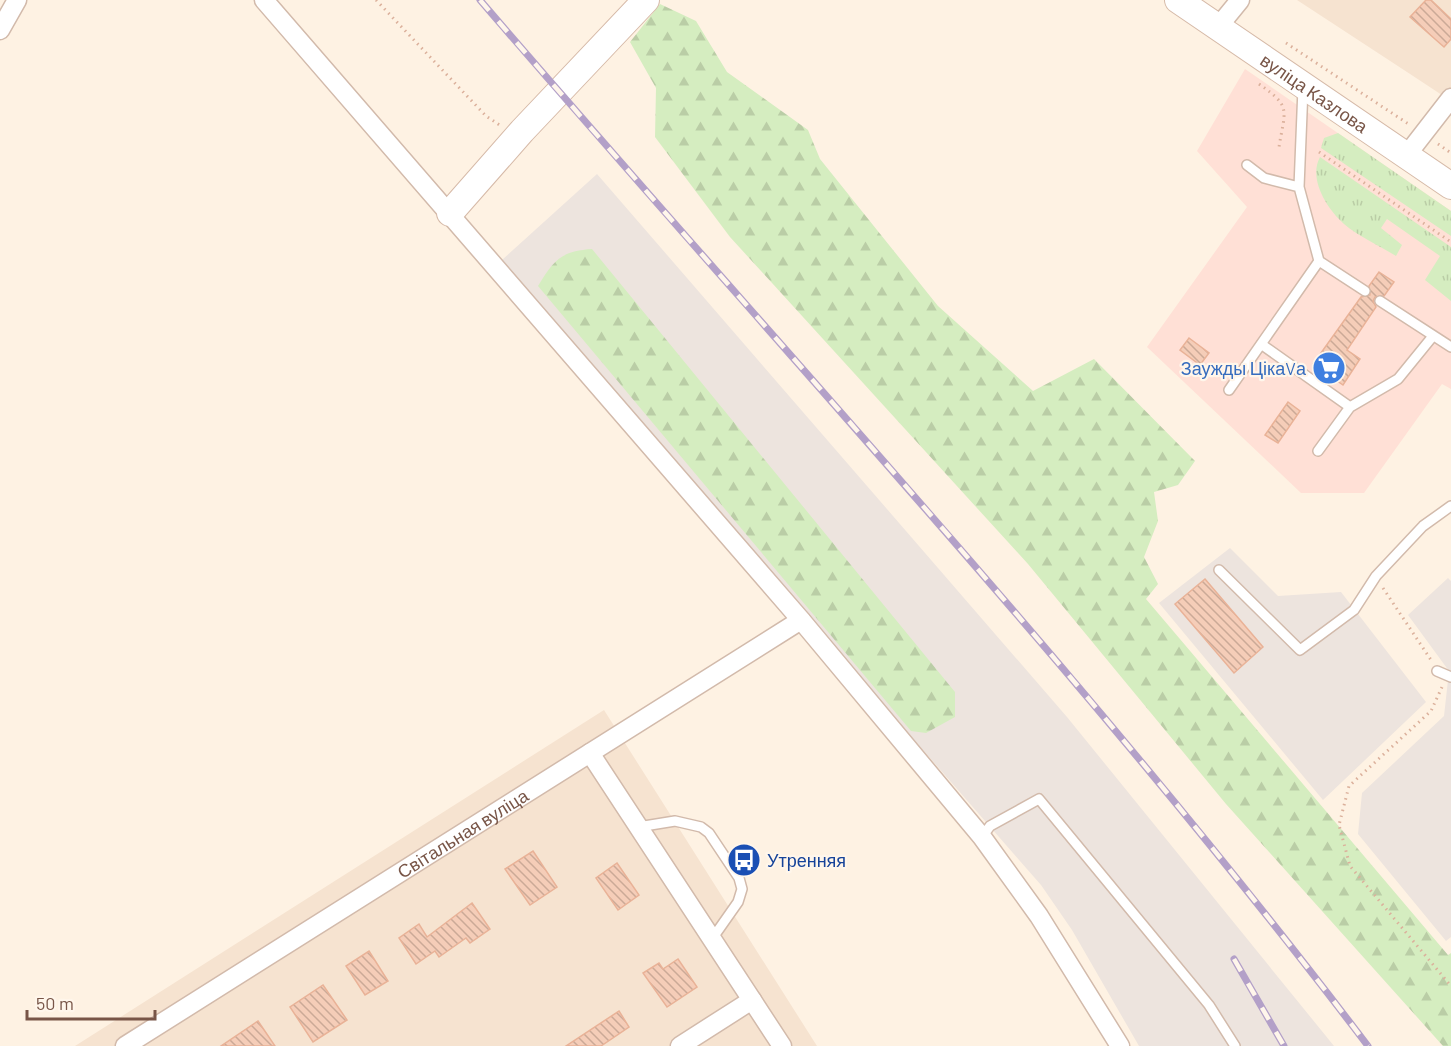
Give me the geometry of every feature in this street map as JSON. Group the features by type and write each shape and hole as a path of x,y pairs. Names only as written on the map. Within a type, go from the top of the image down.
{"main road":[{"path":"450,213 522,131 646,0"},
{"name":"вуліца Казлова","path":"1178,0 1451,186"}],"street":[{"path":"0,30 18,0"},
{"path":"264,0 801,620 982,837 1039,916 1120,1046"},
{"path":"1218,27 1240,0"},
{"path":"1406,156 1451,98"},
{"name":"Світальная вуліца","path":"125,1046 801,620"},
{"path":"590,753 782,1046"},
{"path":"680,1046 752,1000"}],"lane":[{"path":"1304,86 1299,187 1319,261 1365,291"},
{"path":"1247,165 1264,178 1299,187"},
{"path":"1229,390 1319,261"},
{"path":"1380,301 1451,347"},
{"path":"1318,451 1350,407 1398,379 1433,336"},
{"path":"1261,344 1350,407"},
{"path":"1219,570 1300,650 1354,610 1376,576 1423,526 1451,506"},
{"path":"1437,671 1451,677"},
{"path":"982,837 990,826 1039,799 1209,1005 1235,1046"},
{"path":"638,827 675,821 701,827 709,833 733,869 741,884 740,897 729,918 712,939"}],"path":[{"path":"376,0 486,116 512,132 522,131"},
{"path":"1286,43 1451,153"},
{"path":"1259,84 1280,99 1282,105 1284,112 1279,147"},
{"path":"1319,152 1451,242"},
{"path":"1376,576 1443,684 1431,711 1349,786 1339,825 1350,866 1451,986"}],"shaded area":[{"path":"1297,0 1451,0 1451,101 1407,72"},
{"path":"1245,69 1451,211 1451,389 1442,384 1364,493 1301,493 1147,347 1247,207 1197,151"},
{"path":"597,174 1067,717 1334,1046 1139,1046 1072,930 1041,885 805,615 502,260"},
{"path":"1230,548 1278,596 1341,592 1426,702 1323,800 1159,603"},
{"path":"1448,578 1451,581 1451,937 1446,941 1358,834 1362,793 1444,716 1449,671 1408,615"},
{"path":"604,710 817,1046 75,1046"}],"green space":[{"path":"660,4 696,21 727,72 808,130 820,159 938,306 1033,391 1094,359 1195,461 1178,485 1154,492 1158,521 1144,557 1158,584 1146,599 1448,955 1451,953 1451,1046 1443,1046 1226,804 1028,564 730,237 655,137 656,88 630,42"},
{"path":"1338,133 1451,211 1451,236 1321,148 1324,138"},
{"path":"1320,157 1451,247 1451,301 1425,280 1440,256 1387,219 1381,228 1402,245 1396,256 1356,233 1338,218 1326,202 1318,184 1316,175"},
{"path":"592,249 955,692 955,717 926,733 911,731 538,286 559,258 573,252"}],"building":[{"path":"1426,0 1431,0 1451,19 1451,39 1444,47 1410,17"},
{"path":"1379,272 1394,282 1384,296 1375,297 1373,301 1376,307 1347,350 1360,359 1343,385 1313,364 1361,297 1370,295 1369,286"},
{"path":"1189,338 1209,353 1200,365 1180,350"},
{"path":"1288,402 1300,411 1278,443 1265,435"},
{"path":"1205,579 1263,647 1234,673 1175,604"},
{"path":"533,851 557,887 530,905 505,869"},
{"path":"617,863 639,895 618,910 596,878"},
{"path":"472,903 490,929 470,943 466,938 439,957 435,951 416,964 399,938 419,924 427,937"},
{"path":"369,951 388,981 365,995 346,966"},
{"path":"678,959 697,987 667,1007 643,973 659,963 663,969"},
{"path":"323,985 347,1020 313,1042 290,1007"},
{"path":"619,1011 629,1027 601,1046 566,1046"},
{"path":"258,1021 275,1046 221,1046"}],"railway":[{"path":"480,0 1044,646 1263,910 1368,1046"},
{"path":"1234,959 1284,1046"}],"place":[{"name":"Заужды ЦікаVа","path":"1329,368"},
{"name":"Утренняя","path":"744,860"}]}
